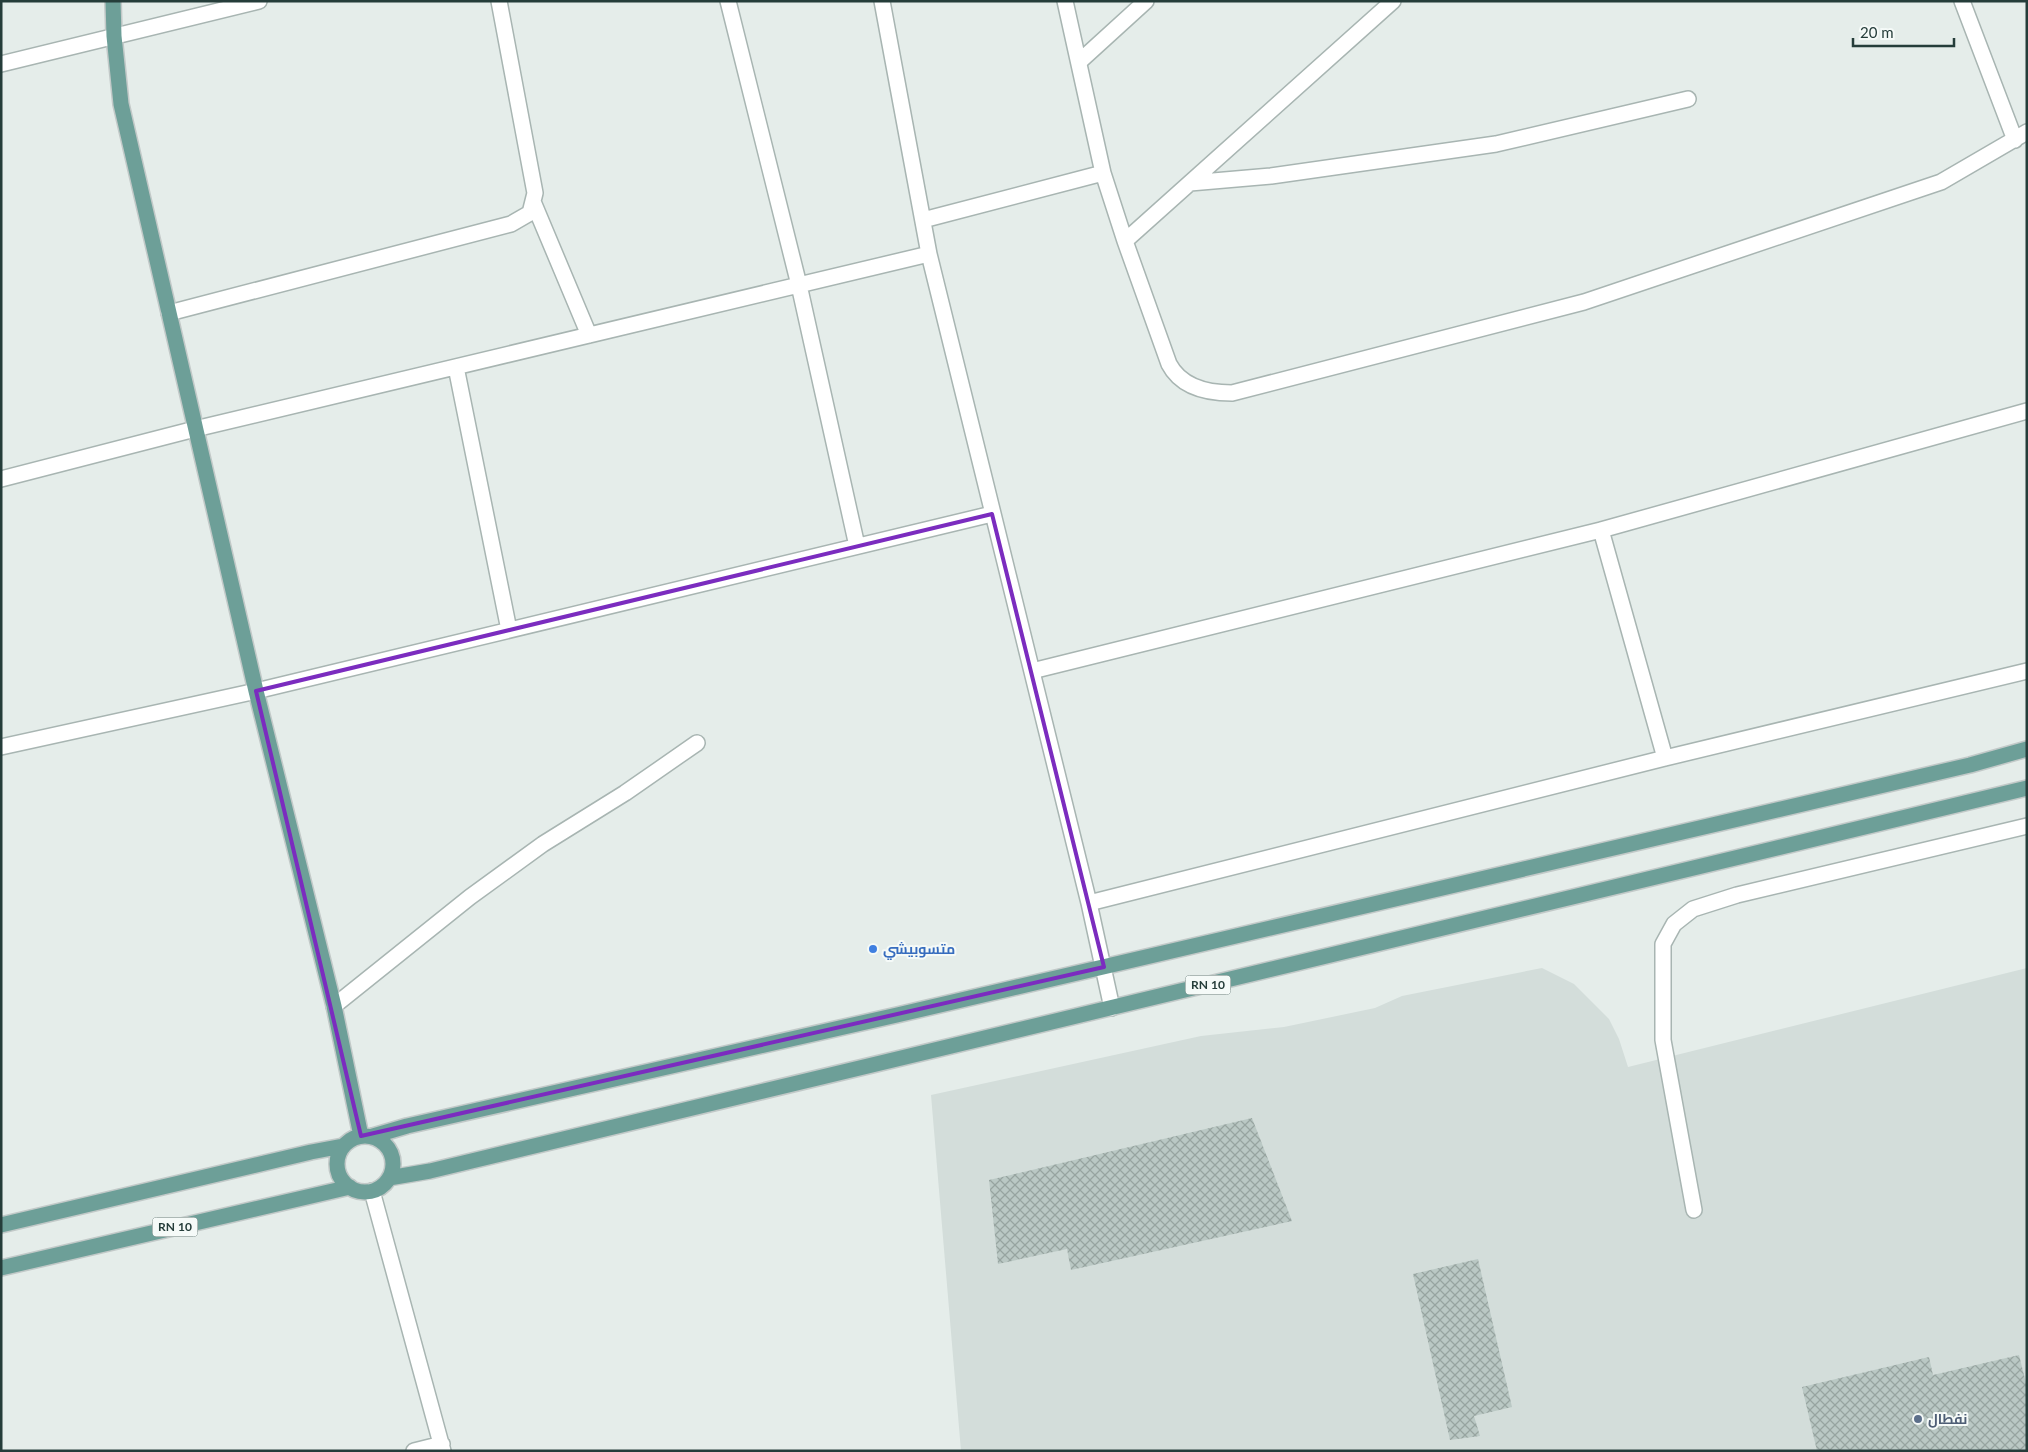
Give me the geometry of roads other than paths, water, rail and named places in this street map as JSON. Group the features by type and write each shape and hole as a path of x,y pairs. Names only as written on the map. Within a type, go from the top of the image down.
{"main road":[{"path":"113,1 114,36 121,104 256,691 367,1136"},
{"path":"350,1187 341,1179 337,1168 338,1156 343,1146 351,1139 1970,766 2027,749"},
{"name":"RN 10","path":"1,1268 350,1187 360,1192 372,1191 383,1186 389,1178 440,1168 1112,1008 2027,788"},
{"path":"367,1136 382,1141 390,1150 393,1159 389,1178"},
{"path":"1,1225 343,1146"}],"street":[{"path":"1,64 260,1"},
{"path":"169,313 511,224 530,213 534,204 535,193 499,1"},
{"path":"728,1 799,285 857,546"},
{"path":"882,1 928,254 1089,903 1112,1008"},
{"path":"1065,1 1104,173 1125,241 1173,372 1180,379 1214,393 1232,393 1584,302 1941,182 2021,136 1962,1"},
{"path":"1079,62 1146,1"},
{"path":"1125,241 1393,1"},
{"path":"1190,183 1271,176 1496,144 1638,113 1688,99"},
{"path":"923,220 1104,173"},
{"path":"534,204 589,335"},
{"path":"1,479 195,429 928,254"},
{"path":"456,367 508,630"},
{"path":"1032,671 1601,530 2027,411"},
{"path":"1,747 256,691 992,514"},
{"path":"1601,530 1665,758"},
{"path":"1089,903 1665,758 2027,671"},
{"path":"334,1006 470,897 543,844 625,793 697,744"},
{"path":"1694,1210 1663,1040 1663,944 1674,924 1694,909 1737,895 2027,826"},
{"path":"372,1191 443,1447 414,1451"}],"place":[{"name":"متسوبيشي","path":"873,949"},
{"name":"نفطال","path":"1918,1419"}]}
